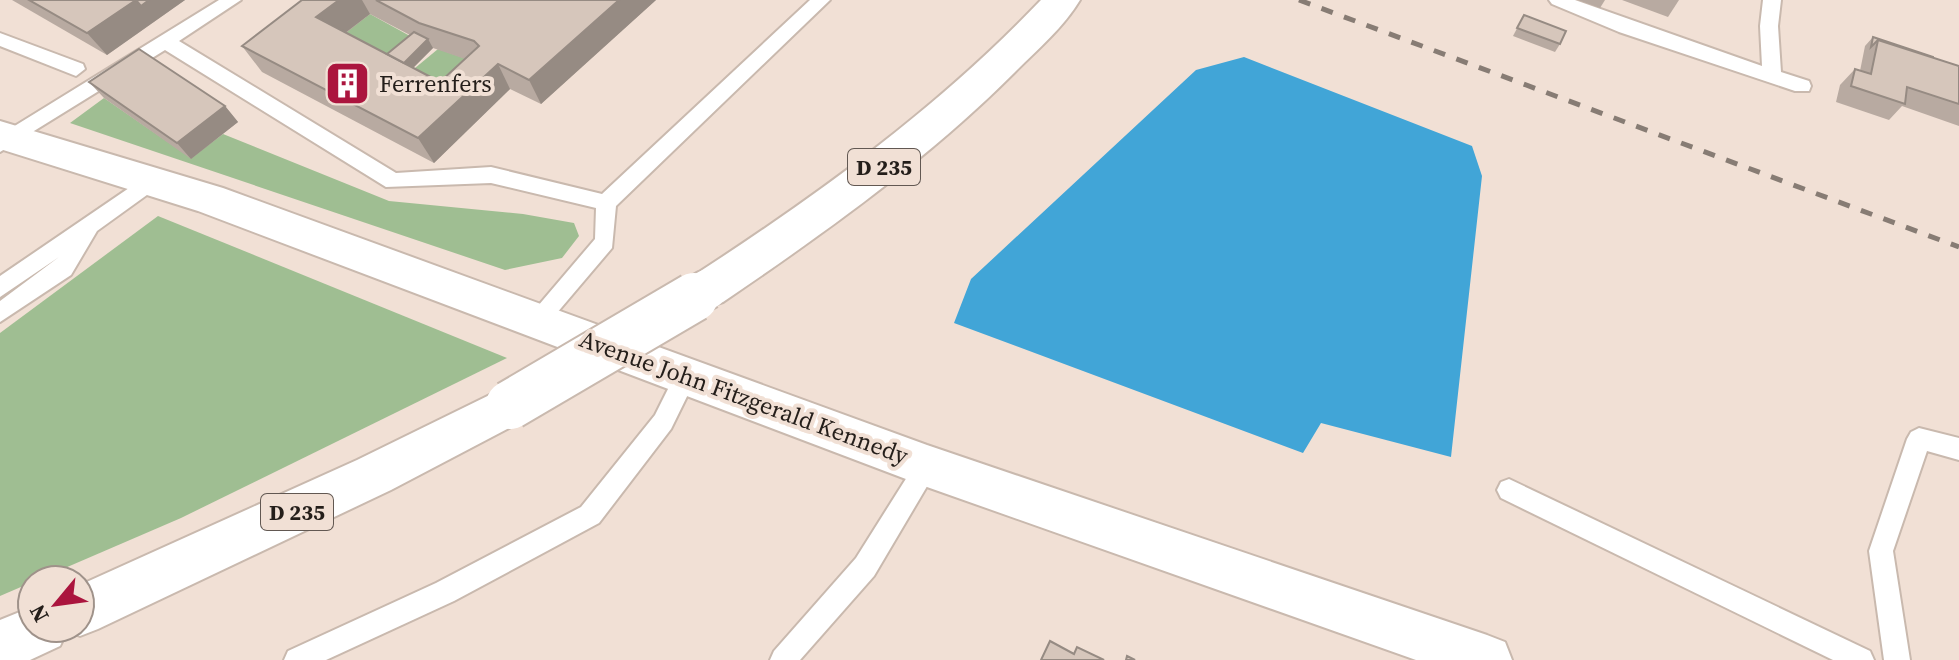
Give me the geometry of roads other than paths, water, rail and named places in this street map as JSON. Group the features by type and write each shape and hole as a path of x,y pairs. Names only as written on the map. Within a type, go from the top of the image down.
{"main road":[{"name":"D 235","path":"96,604 374,475 510,405 708,289 846,196 900,154 954,109 1052,12"}],"street":[{"name":"Avenue John Fitzgerald Kennedy","path":"3,140 209,199 1437,652 1487,660"}],"lane":[{"path":"3,140 232,0"},
{"path":"537,320 605,242 606,203 821,0"},
{"path":"1558,0 1625,27 1802,86"},
{"path":"1772,0 1769,26 1772,75"},
{"path":"0,39 76,69"},
{"path":"165,41 393,181 491,175 606,203"},
{"path":"0,288 151,181"},
{"path":"0,313 63,269 94,221"},
{"path":"297,660 445,592 590,515 663,422 686,376"},
{"path":"1897,660 1881,551 1919,439 1959,449"},
{"path":"783,660 865,567 927,466"},
{"path":"1509,490 1861,660"}],"water":[{"path":"1244,57 1472,146 1482,176 1451,457 1321,423 1303,453 954,323 971,279 1196,70"}],"railway":[{"path":"1299,0 1959,247"}],"place":[{"name":"Ferrenfers","path":"348,83"}]}
